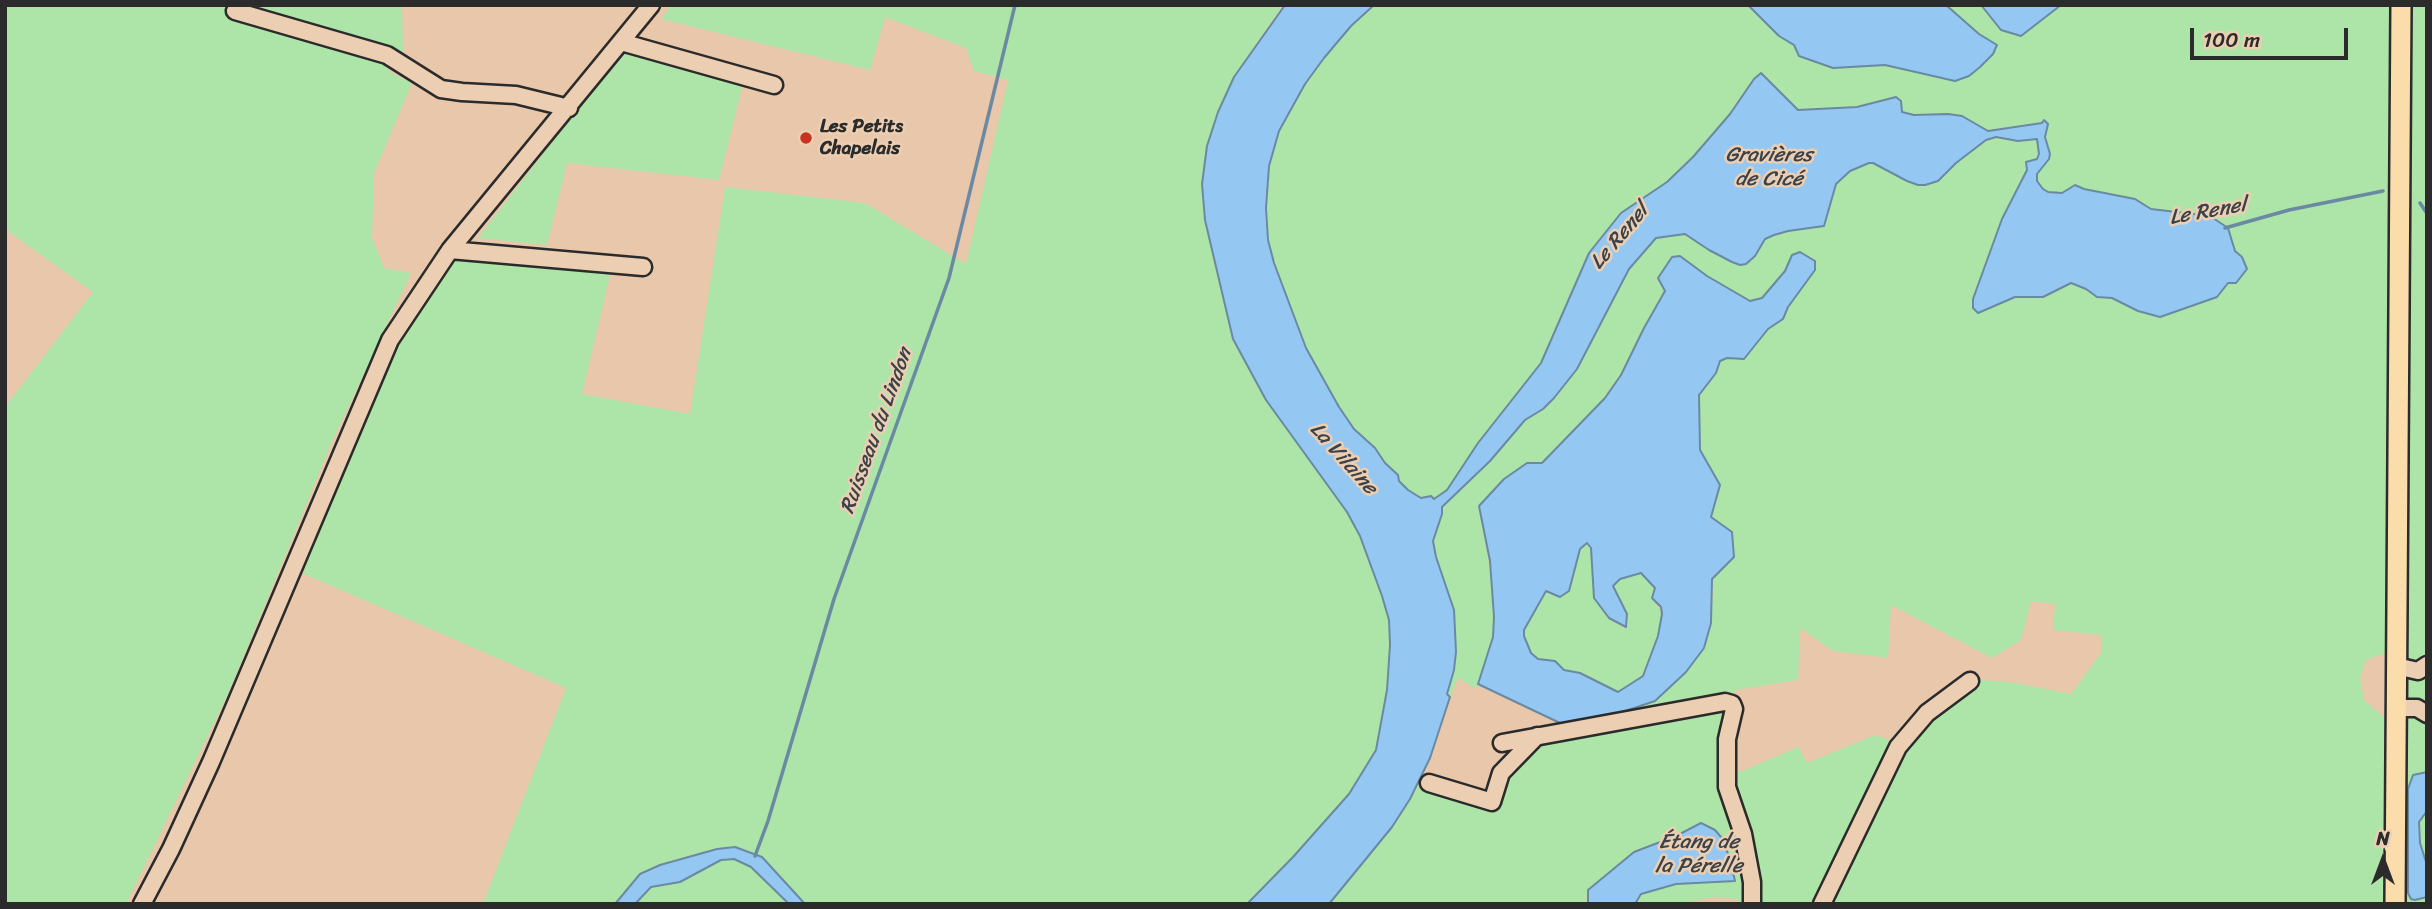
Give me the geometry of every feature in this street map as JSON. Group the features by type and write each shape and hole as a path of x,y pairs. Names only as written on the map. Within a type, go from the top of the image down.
{"main road":[{"path":"2396,904 2401,5"}],"street":[{"path":"142,904 211,762 390,340 450,250 651,5"},
{"path":"235,11 387,55 442,89 516,95 569,107"},
{"path":"621,42 774,85"},
{"path":"450,250 643,267"},
{"path":"2396,666 2422,668"},
{"path":"1822,904 1898,747 1927,713 1970,681"},
{"path":"1502,743 1725,702 1732,704 1734,709 1727,739 1727,787 1743,834 1752,882 1752,904"},
{"path":"2397,708 2422,711"},
{"path":"1429,783 1492,802 1501,773 1537,736"}],"green space":[{"path":"5,5 402,5 403,52 388,71 412,83 374,173 372,238 384,268 411,273 331,444 229,692 126,904 5,904 5,407 93,292 5,229"},
{"path":"671,5 1283,5 1234,77 1266,401 1347,512 1360,536 1389,620 1390,645 1387,690 1376,750 1349,794 1247,904 805,904 762,857 717,849 660,865 640,874 615,904 483,904 566,688 302,573 403,333 456,260 611,270 582,394 690,414 725,187 865,203 966,264 1008,80 974,71 966,48 885,17 870,70 661,19"},
{"path":"1374,5 1748,5 1779,36 1794,45 1799,56 1833,68 1885,65 1941,79 1969,76 1993,54 1996,45 1946,5 1981,5 2001,30 2048,14 2061,5 2394,5 2388,652 2366,660 2360,678 2364,700 2387,720 2386,904 1737,904 1737,899 1715,897 1677,904 1635,904 1641,894 1676,884 1695,882 1701,823 1634,852 1586,896 1588,904 1329,904 1392,827 1417,785 1492,808 1505,773 1542,738 1613,715 1714,599 1712,579 1734,557 1732,532 1711,517 1720,485 1700,450 1699,395 1716,373 1720,361 1727,358 1743,359 1769,329 1783,319 1788,307 1815,270 1815,261 1792,255 1785,271 1762,298 1750,301 1707,276 1680,256 1670,259 1658,278 1665,291 1621,375 1605,398 1542,463 1527,463 1504,479 1479,505 1493,588 1493,637 1476,689 1458,678 1450,697 1447,694 1454,670 1456,629 1454,610 1433,541 1442,514 1441,507 1490,461 1525,420 1543,409 1577,369 1629,269 1656,238 1685,234 1709,250 1740,265 1749,262 1765,239 1788,231 1824,226 1836,184 1850,171 1869,163 1918,185 1952,169 1956,163 1992,137 2018,141 2037,139 2038,159 2033,160 2014,195 1992,247 1978,313 2015,297 2043,297 2071,283 2138,311 2154,315 2168,314 2200,304 2220,294 2228,283 2237,283 2244,272 2242,257 2235,251 2228,228 2210,216 2151,209 2135,199 2075,185 2062,193 2043,189 2037,181 2037,174 2049,159 2045,137 2048,124 2044,120 2042,123 1988,131 1962,116 1914,115 1902,112 1887,99 1857,107 1798,111 1761,73 1693,157 1667,182 1621,213 1589,253 1541,363 1478,443 1447,490 1434,499 1431,496 1421,498 1399,481 1398,475 1354,429 1339,407 1306,348 1268,240 1266,208 1269,166 1279,131 1305,84 1351,26","holes":["2031,601 2055,604 2053,630 2101,635 2101,653 2071,694 2010,682 1967,679 1896,742 1875,735 1807,763 1798,747 1721,780 1735,690 1798,680 1800,628 1833,651 1888,658 1891,605 1992,658 2021,640"]},
{"path":"2409,5 2427,5 2427,904 2401,904 2410,465"},
{"path":"622,51 743,83 719,180 567,163 547,245 478,238"},
{"path":"1587,543 1591,548 1592,574 1609,618 1624,628 1628,625 1627,614 1613,586 1620,579 1641,573 1655,588 1652,596 1662,614 1658,636 1642,676 1618,692 1591,677 1564,670 1556,662 1538,659 1531,653 1524,636 1524,630 1546,591 1561,597 1571,585 1580,549"},
{"path":"734,859 751,867 789,904 635,904 651,887 680,882 721,860"}],"water":[{"path":"1285,5 1374,5 1351,26 1324,58 1305,84 1279,131 1269,166 1266,208 1268,240 1306,348 1339,407 1354,429 1398,475 1399,481 1421,498 1431,496 1434,499 1447,490 1478,443 1541,363 1589,253 1621,213 1667,182 1693,157 1761,73 1798,110 1857,107 1896,97 1901,101 1902,112 1914,115 1962,116 1988,131 2042,123 2044,120 2048,124 2045,137 2050,154 2037,174 2037,181 2043,189 2062,193 2075,185 2135,199 2151,209 2210,216 2228,228 2235,251 2242,257 2247,269 2236,283 2228,283 2217,297 2160,317 2138,311 2112,298 2097,297 2071,283 2043,297 2015,297 1978,313 1973,308 1973,299 2002,219 2027,170 2026,162 2037,159 2039,154 2037,139 2018,141 1996,137 1986,140 1938,181 1925,185 1907,181 1873,163 1850,171 1836,184 1824,226 1788,231 1765,239 1755,256 1746,264 1732,262 1685,234 1656,238 1629,269 1577,369 1554,398 1543,409 1525,420 1490,461 1442,507 1433,541 1454,610 1456,652 1447,694 1450,697 1430,758 1410,799 1392,827 1329,904 1247,904 1349,794 1376,750 1387,690 1390,645 1389,620 1360,536 1347,512 1266,400 1233,339 1205,220 1202,184 1207,146 1218,112 1234,77"},
{"path":"1748,5 1946,5 1979,34 1997,45 1993,54 1980,67 1969,76 1955,81 1885,65 1833,68 1799,56 1794,45 1779,36"},
{"path":"1981,5 2061,5 2021,36 2001,30"},
{"path":"1800,252 1815,261 1815,270 1788,307 1783,319 1768,329 1744,359 1727,358 1720,361 1716,373 1699,395 1700,450 1720,485 1711,517 1732,532 1734,557 1712,579 1711,623 1704,648 1686,672 1655,701 1613,715 1562,724 1478,684 1493,637 1494,617 1490,561 1479,506 1504,479 1527,463 1542,463 1605,398 1621,375 1665,291 1658,278 1672,257 1680,256 1707,276 1750,301 1762,298 1785,271 1792,255","holes":["1587,543 1591,548 1594,598 1609,618 1626,627 1627,614 1613,586 1620,579 1641,573 1655,588 1652,598 1661,607 1658,636 1643,676 1618,692 1580,673 1564,670 1555,661 1538,659 1531,653 1524,636 1524,630 1546,591 1560,597 1569,591 1580,549"]},
{"path":"2427,772 2427,811 2419,822 2420,843 2427,865 2427,897 2415,900 2411,899 2408,893 2408,789 2413,775"},
{"name":"Étang de la Pérelle","path":"1701,823 1715,830 1721,837 1735,881 1676,884 1641,894 1635,904 1588,904 1588,890 1634,852"},
{"path":"735,847 762,857 805,904 789,904 751,867 734,859 721,860 680,882 651,887 635,904 615,904 640,874 660,865 717,849"}],"waterway":[{"name":"Ruisseau du Lindon","path":"755,856 768,821 834,599 949,278 1015,5"},
{"name":"Le Renel","path":"2225,228 2289,210 2383,191"},
{"name":"Le Renel","path":"2420,203 2426,212"}],"place":[{"name":"Les Petits Chapelais","path":"806,138"}],"water label":[{"name":"Gravières de Cicé","path":"1769,168"},
{"name":"La Vilaine","path":"1343,459"}]}
